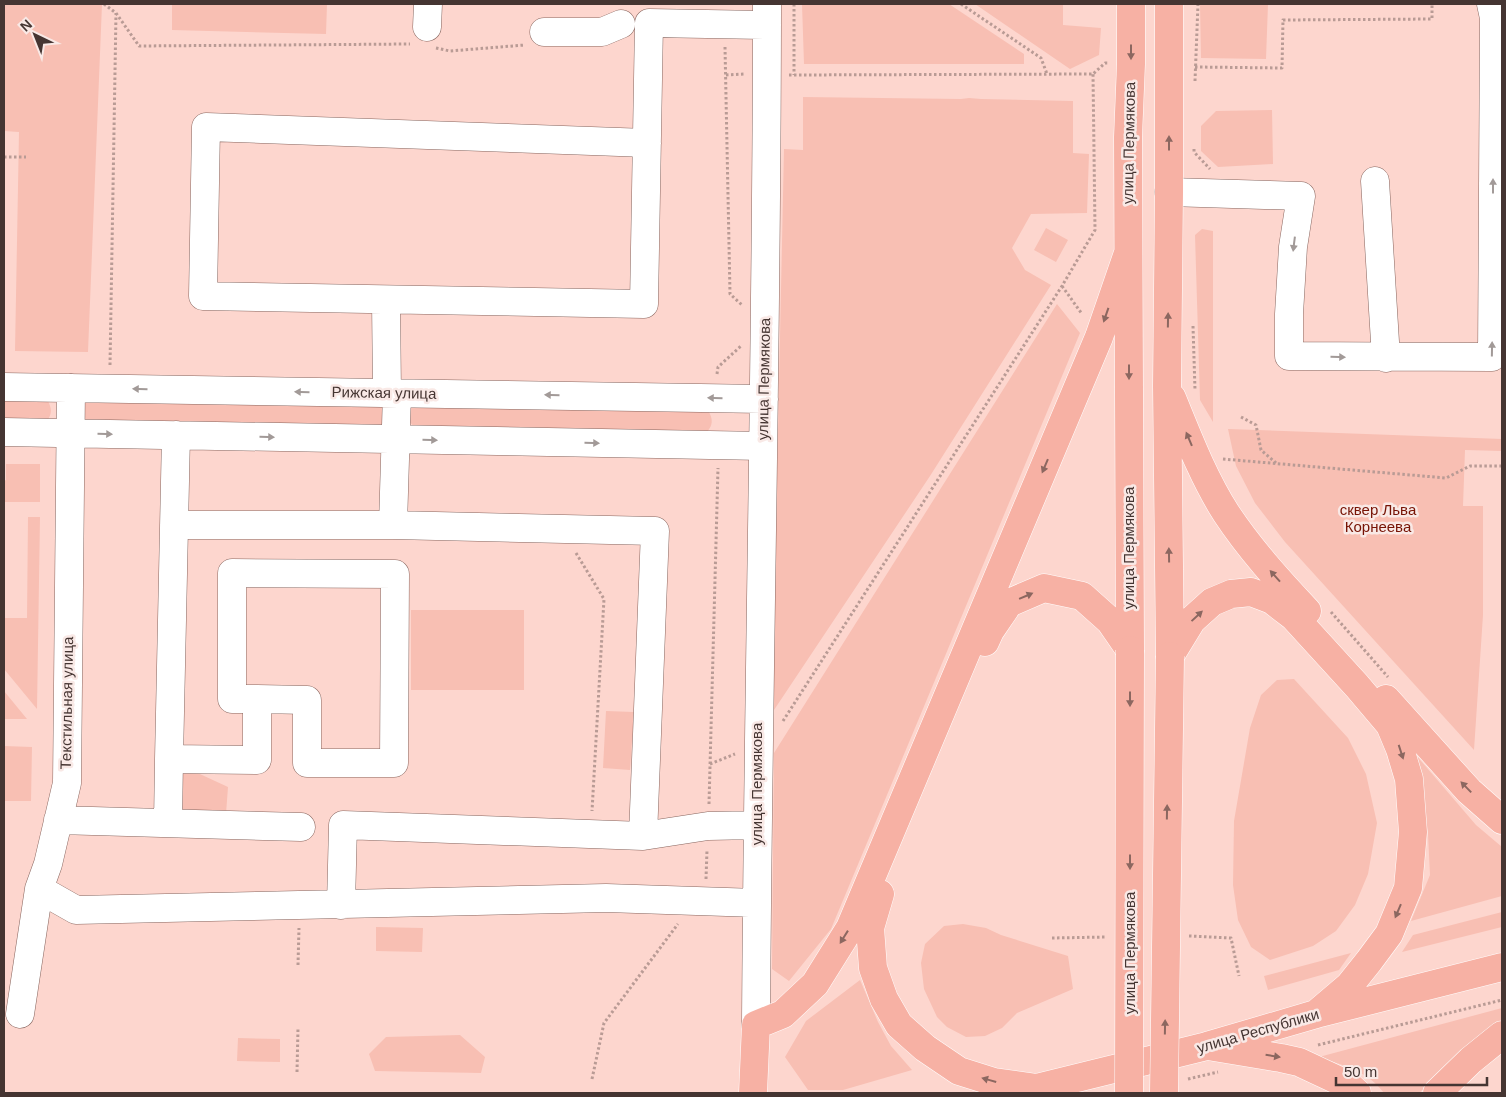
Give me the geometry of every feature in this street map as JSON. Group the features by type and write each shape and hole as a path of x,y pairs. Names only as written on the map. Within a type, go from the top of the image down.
{"main road":[{"name":"улица Пермякова","path":"1129,1093 1128,138 1131,4"},
{"path":"1164,1093 1170,656 1167,386 1170,192 1182,66 1169,4"},
{"path":"753,1093 756,1025 783,1014 815,984 850,928 1099,337 1128,253"},
{"path":"1167,386 1201,467 1226,513 1263,563 1462,783 1502,820"},
{"path":"1026,1092 959,1071 925,1048 900,1025 884,998 873,968 870,928 878,899 903,836 990,631 1010,603 1044,588 1082,596 1110,621 1130,650"},
{"path":"1170,656 1192,620 1212,602 1231,594 1251,592 1272,600 1294,617 1357,686 1390,725 1400,749 1409,779 1413,832 1408,888 1388,934 1369,961 1350,986 1316,1014"},
{"name":"улица Республики","path":"1026,1092 1207,1046 1316,1014 1502,967"},
{"path":"1437,1093 1471,1060 1502,1035"},
{"path":"1207,1046 1299,1062 1348,1085 1357,1093"}],"street":[{"path":"1170,192 1301,196 1293,247 1289,314 1289,356 1492,358 1494,18 1490,4"},
{"path":"544,32 602,32 621,14 649,23 725,24 767,14"},
{"name":"улица Пермякова","path":"756,1025 767,14"},
{"path":"647,143 206,127 203,296 644,304 647,143 649,23"},
{"path":"1375,181 1386,358"},
{"path":"386,300 396,439 393,525"},
{"name":"Рижская улица","path":"4,387 764,399"},
{"name":"Текстильная улица","path":"20,1014 39,889 48,864 67,782 71,388"},
{"path":"4,432 763,446"},
{"path":"168,823 176,435"},
{"path":"174,525 393,525 655,531 643,836"},
{"path":"232,573 395,574 394,764 307,763 307,700 257,699 232,699 232,573"},
{"path":"169,760 257,760 257,699"},
{"path":"58,820 301,826"},
{"path":"341,905 343,825 643,836 708,826 757,825"},
{"path":"39,889 76,910 606,898 757,903"}],"path":[{"path":"104,4 116,13 110,389"},
{"path":"794,4 794,75"},
{"path":"961,4 1040,58 1047,74"},
{"path":"1194,86 1182,66 1198,4"},
{"path":"1182,66 1282,68 1283,20 1432,19 1432,4"},
{"path":"725,24 730,294 743,305"},
{"path":"726,75 1093,74 1105,63 1131,64"},
{"path":"782,722 1062,286 1095,230 1093,74"},
{"path":"1194,142 1194,152 1210,168 1213,192"},
{"path":"4,157 26,157"},
{"path":"1193,324 1195,391"},
{"path":"716,398 718,367 742,345"},
{"path":"1241,417 1256,425 1261,450 1277,464"},
{"path":"592,1079 604,1023 705,888 718,445"},
{"path":"1226,467 1222,459 1446,478 1470,466 1502,466"},
{"path":"572,546 604,599 591,834"},
{"path":"1327,607 1392,682"},
{"path":"710,764 758,744"},
{"path":"298,965 299,906"},
{"path":"1186,936 1231,938 1239,976"},
{"path":"1052,938 1110,937"},
{"path":"297,1072 298,1028"}],"green space":[{"path":"4,4 102,4 88,352 15,351 19,132 4,131"},
{"path":"172,4 327,4 326,34 172,30"},
{"path":"802,4 949,4 1024,54 1024,64 804,64"},
{"path":"975,4 1063,4 1063,25 1101,28 1099,55 1070,69"},
{"path":"1200,4 1268,4 1266,59 1201,58"},
{"path":"803,97 1073,101 1073,153 1089,154 1087,213 1031,214 1012,248 1025,270 1051,285 930,476 772,713 784,149 803,150"},
{"path":"1272,110 1273,164 1218,167 1201,151 1201,126 1216,111"},
{"path":"1046,228 1068,240 1056,262 1034,250"},
{"path":"1202,229 1213,231 1213,422 1200,400 1195,235"},
{"path":"1057,304 1080,333 831,929 789,981 772,969 774,753"},
{"path":"4,397 48,401 51,414 47,421 4,424"},
{"path":"86,401 383,406 386,411 382,426 86,420 83,411"},
{"path":"412,406 709,412 712,421 709,429 704,434 416,429 409,421 409,411"},
{"name":"сквер Льва Корнеева","path":"1228,429 1502,439 1502,451 1465,450 1463,506 1483,506 1483,615 1474,750 1285,542 1255,503 1236,466"},
{"path":"6,464 40,464 40,502 4,502"},
{"path":"28,517 40,517 37,709 4,669 4,618 27,618"},
{"path":"411,610 524,610 524,690 411,690"},
{"path":"1294,679 1348,738 1366,774 1377,823 1368,874 1355,905 1336,931 1313,946 1270,960 1251,947 1238,920 1233,885 1234,821 1250,728 1261,695 1277,680"},
{"path":"4,691 27,719 4,719"},
{"path":"606,711 634,712 630,770 603,768"},
{"path":"4,746 32,747 31,801 4,801"},
{"path":"1415,754 1476,825 1502,847 1502,896 1411,921 1430,875 1428,834"},
{"path":"189,769 228,787 226,814 184,812 174,802 175,770"},
{"path":"1502,912 1502,927 1402,952 1413,935"},
{"path":"963,924 986,928 1001,935 1068,956 1073,989 1017,1013 1002,1028 985,1036 966,1037 947,1027 937,1017 924,989 921,963 925,944 944,926"},
{"path":"376,927 423,928 422,952 376,951"},
{"path":"1351,953 1339,970 1268,990 1264,976"},
{"path":"860,980 878,1022 891,1046 912,1070 843,1090 808,1090 785,1057 806,1021"},
{"path":"1502,1008 1502,1021 1465,1051 1419,1093 1384,1093 1363,1074 1319,1057"},
{"path":"460,1035 485,1057 481,1073 375,1071 369,1054 386,1037"},
{"path":"238,1038 280,1039 280,1062 237,1061"}]}
